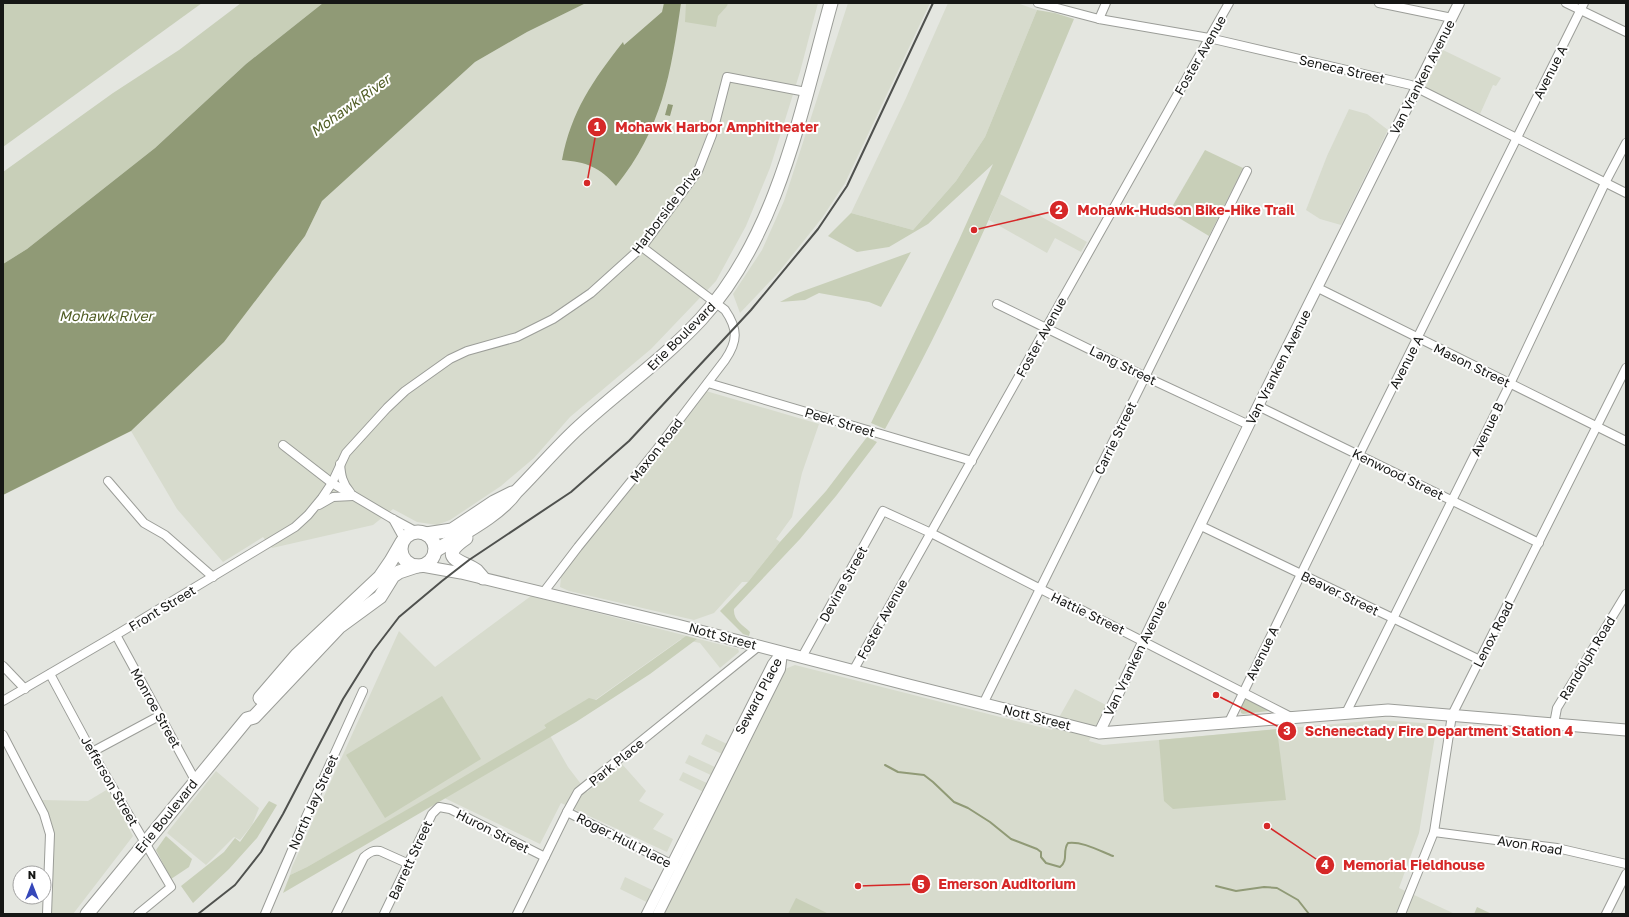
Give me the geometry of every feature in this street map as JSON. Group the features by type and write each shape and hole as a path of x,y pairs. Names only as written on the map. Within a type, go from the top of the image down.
{"highway":[{"name":"Erie Boulevard","path":"435,553 472,527 496,513 509,502 516,492 579,427 664,355 702,318 715,302 743,260 766,217 787,160 831,3"},
{"name":"Erie Boulevard","path":"422,533 452,530 494,502 516,492"},
{"path":"472,527 471,535 456,545 454,557 456,561 477,570 484,578"},
{"path":"422,533 433,541 435,553 431,560 420,566 408,563 400,552 403,541 408,535 422,533"},
{"name":"Erie Boulevard","path":"87,914 144,842 247,719 248,712 297,655 380,577 403,541"},
{"name":"Erie Boulevard","path":"247,719 254,717 339,627 380,597 393,576 399,572 420,566"}],"main road":[{"name":"Nott Street","path":"435,553 449,568 461,573"},
{"name":"Nott Street","path":"420,566 484,578 759,646 1099,733 1291,716 1388,710 1626,730"}],"street":[{"name":"Seneca Street","path":"1038,3 1099,19 1209,38 1411,85 1626,193"},
{"path":"1099,19 1106,3"},
{"name":"Foster Avenue","path":"853,671 1230,3"},
{"path":"1379,3 1452,18"},
{"name":"Van Vranken Avenue","path":"1099,733 1201,526 1249,424 1459,3"},
{"path":"1566,3 1582,7 1626,32"},
{"name":"Avenue A","path":"1229,722 1359,455 1582,7"},
{"name":"Harborside Drive","path":"332,483 340,463 346,453 367,428 405,391 450,359 467,351 517,337 553,319 591,293 642,247 698,171 712,135 727,77 806,92"},
{"name":"Avenue B","path":"1346,713 1510,384 1605,183 1626,144"},
{"name":"Carrie Street","path":"983,704 1247,171"},
{"name":"Maxon Road","path":"543,593 578,546 654,453 732,350 735,338 732,321 725,310 642,247"},
{"name":"Mason Street","path":"1318,288 1626,441"},
{"name":"Lang Street","path":"997,304 1146,377 1249,424"},
{"name":"Lenox Road","path":"1401,914 1434,832 1452,715 1626,368"},
{"name":"Peek Street","path":"708,383 972,461"},
{"name":"Kenwood Street","path":"1258,406 1538,543"},
{"path":"283,445 332,483 393,519 422,533"},
{"path":"340,463 341,476 344,486 354,496"},
{"path":"108,481 144,523 164,535 213,576"},
{"name":"Front Street","path":"3,701 295,527 315,507 332,483"},
{"name":"Front Street","path":"315,507 333,497 354,496"},
{"name":"Hattie Street","path":"884,511 931,533 1040,590 1291,716"},
{"name":"Devine Street","path":"802,657 884,511"},
{"path":"393,519 403,541"},
{"name":"Beaver Street","path":"1201,526 1480,660"},
{"name":"Randolph Road","path":"1554,724 1556,708 1626,594"},
{"name":"Monroe Street","path":"116,635 195,780"},
{"name":"Park Place","path":"517,914 566,812 578,792 759,646"},
{"name":"Seward Place","path":"647,914 773,664 782,652"},
{"name":"Seward Place","path":"658,914 780,669 782,652"},
{"path":"3,666 25,689"},
{"name":"Jefferson Street","path":"50,674 92,752 171,887 138,914"},
{"name":"North Jay Street","path":"265,914 363,691"},
{"path":"92,752 159,716"},
{"path":"3,735 48,824 50,834 47,914"},
{"name":"Huron Street","path":"439,807 450,809 545,858"},
{"name":"Barrett Street","path":"384,914 432,814 439,807"},
{"name":"Roger Hull Place","path":"566,812 680,869"},
{"name":"Avon Road","path":"1434,832 1557,848 1626,864"},
{"path":"336,914 364,857 368,853 375,850 380,851 409,864"},
{"path":"1606,914 1626,874"}],"shaded area":[{"path":"3,3 202,3 3,147"},
{"path":"241,3 323,3 246,64 155,148 27,249 3,264 3,172 113,93 179,50"},
{"path":"586,3 818,3 800,72 770,168 746,226 716,281 651,349 570,417 534,458 501,486 450,520 437,525 417,522 393,509 373,525 272,548 263,537 223,562 177,509 131,431 224,342 305,236 322,201 475,62 527,32"},
{"path":"686,3 728,3 718,16 716,27 685,22"},
{"path":"848,3 930,3 845,183 822,218 778,273 740,313 733,294 762,250 784,201"},
{"path":"948,3 1017,3 1037,10 985,137 956,181 913,230 851,213 906,98"},
{"path":"1037,10 1055,13 1074,19 986,227 938,329 885,429 871,423 959,240 993,164 928,224 889,247 857,252 828,236 851,213 913,230 956,181 985,137"},
{"path":"1443,50 1501,78 1496,86 1493,85 1480,114 1425,88"},
{"path":"1349,109 1367,114 1388,130 1341,225 1320,219 1306,210 1327,156"},
{"path":"1205,150 1243,168 1209,236 1169,212"},
{"path":"1000,194 1087,242 1081,252 1055,238 1047,253 989,220"},
{"path":"911,252 881,307 869,302 819,293 805,300 780,302 795,294"},
{"path":"706,391 819,424 802,473 792,517 776,539 780,542 748,582 742,582 714,613 694,620 569,591 560,587 561,577 577,553"},
{"path":"867,437 877,442 836,496 800,539 734,609 737,619 750,632 749,636 743,634 720,611 748,582 780,542 826,491"},
{"path":"531,596 738,649 739,652 720,668 700,643 681,639 595,700 544,725 568,767 587,792 622,764 646,791 639,801 664,814 653,829 673,839 667,852 561,803 540,844 436,794 307,867 290,875 292,867 399,631 435,667"},
{"path":"686,636 697,639 650,674 576,722 283,893 290,875 307,867 436,793 546,728 544,725 589,698 596,700"},
{"path":"795,665 1052,730 1075,689 1106,705 1089,741 1103,745 1379,720 1437,724 1419,833 1399,888 1455,914 664,914 665,911 620,889 625,877 671,899 720,800 679,780 683,772 724,791 728,783 685,763 689,755 732,775 739,762 701,744 706,734 744,752 785,669"},
{"path":"442,696 481,759 385,818 346,755"},
{"path":"1245,697 1269,711 1241,713 1240,708"},
{"path":"1277,729 1286,800 1173,809 1164,801 1159,740"},
{"path":"216,771 259,808 252,825 240,840 234,837 206,865 167,833"},
{"path":"108,789 133,836 73,914 52,914 52,824 42,800 88,801"},
{"path":"269,801 277,805 257,838 229,869 193,903 181,886 224,852 235,838 240,842"},
{"path":"166,836 192,859 189,867 171,879 156,850"},
{"path":"796,898 829,914 788,914"},
{"path":"1477,907 1492,914 1474,914"}],"water":[{"name":"Mohawk River","path":"323,3 586,3 527,32 475,62 322,201 305,236 224,342 131,431 3,495 3,264 27,249 155,148 246,64"},
{"path":"664,3 681,3 668,77 654,122 644,143 632,165 616,186 604,174 592,167 578,162 562,160 566,143 577,112 602,70 623,42 624,45 662,12"},
{"path":"668,104 673,105 670,116 665,115"}],"waterway":[{"path":"885,765 898,772 924,775 954,802 968,808 990,822 1011,839 1037,849 1041,852 1041,857 1046,863 1060,867 1063,864 1065,849 1068,843 1079,843 1113,856"},
{"path":"1216,886 1236,891 1264,887 1277,888 1298,900 1309,914"}],"railway":[{"path":"198,914 235,885 261,852 283,814 343,699 373,651 399,617 469,560 571,492 629,441 751,310 818,229 847,186 933,3"}],"place":[{"name":"Mohawk Harbor Amphitheater","path":"587,183"},
{"name":"Mohawk-Hudson Bike-Hike Trail","path":"974,230"},
{"name":"Schenectady Fire Department Station 4","path":"1216,695"},
{"name":"Memorial Fieldhouse","path":"1267,826"},
{"name":"Emerson Auditorium","path":"858,886"}]}
